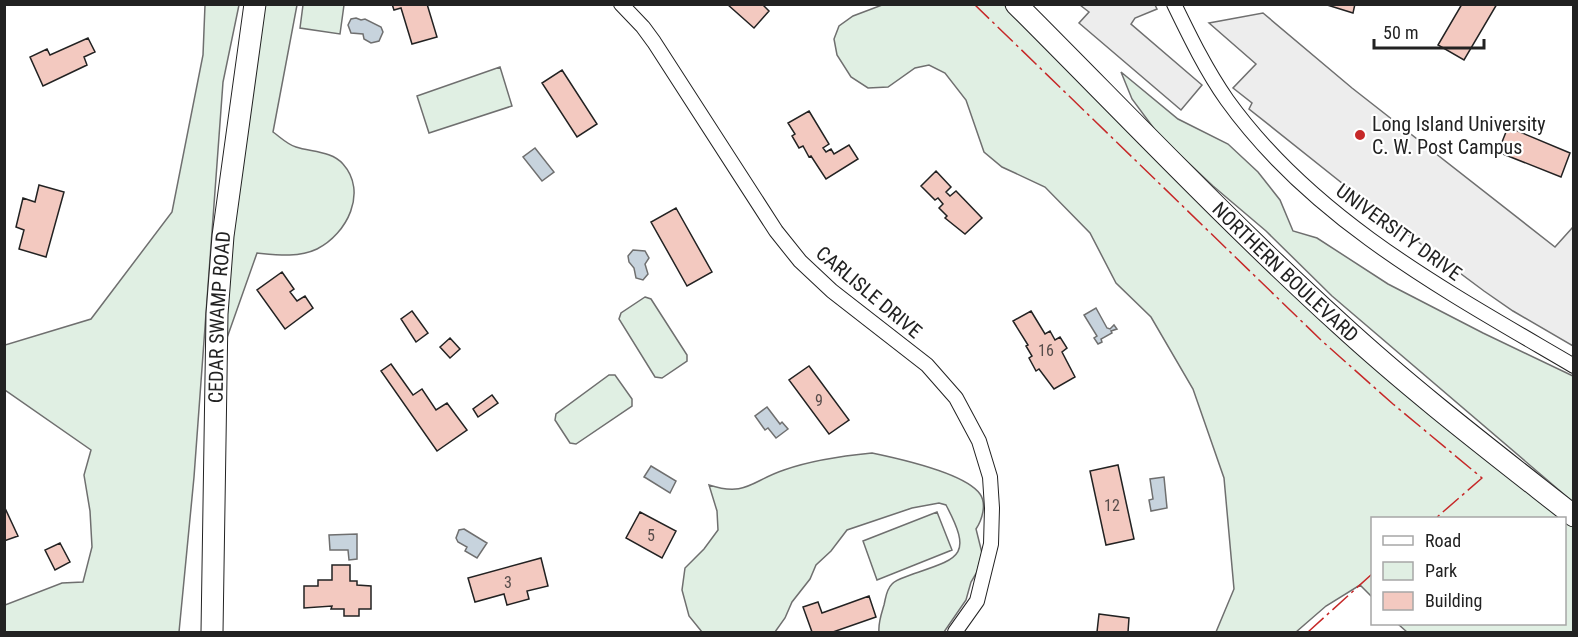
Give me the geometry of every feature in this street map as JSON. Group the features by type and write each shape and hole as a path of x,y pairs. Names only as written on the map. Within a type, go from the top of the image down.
{"main road":[{"name":"CEDAR SWAMP ROAD","path":"213,633 214,445 219,292 224,230 255,4"},
{"name":"NORTHERN BOULEVARD","path":"1016,5 1276,265 1339,324 1485,448 1574,516"}],"street":[{"name":"CARLISLE DRIVE","path":"621,4 654,42 776,231 800,261 832,291 927,365 956,398 979,441 990,477 991,544 976,602 955,633"},
{"name":"UNIVERSITY DRIVE","path":"1174,4 1226,99 1262,144 1314,195 1364,237 1404,264 1457,298 1574,366"}],"green space":[{"path":"205,5 239,5 223,82 194,477 179,632 5,632 5,605 62,583 83,582 92,547 90,511 84,475 91,450 5,390 5,345 91,319 172,212 203,55"},
{"path":"255,5 297,5 273,132 293,146 327,154 343,164 354,187 354,199 345,223 328,242 317,249 295,255 257,253 216,369"},
{"path":"303,5 344,5 340,34 300,28"},
{"path":"882,5 1016,5 1276,265 1573,516 1573,632 1407,632 1399,625 1566,625 1566,517 1371,517 1371,596 1360,585 1326,606 1296,632 1216,632 1234,589 1224,478 1193,389 1151,317 1116,283 1090,233 1045,187 1002,167 984,152 966,100 945,73 929,65 915,68 888,87 868,88 851,77 837,55 834,39 839,26 853,16"},
{"path":"500,67 512,106 429,133 417,96"},
{"path":"1121,72 1178,119 1228,144 1258,172 1280,200 1293,231 1317,238 1388,284 1573,376 1573,502 1332,296 1266,231 1213,186 1158,134 1132,99"},
{"path":"645,297 651,299 687,355 687,361 662,378 655,377 619,319 621,313"},
{"path":"609,375 615,375 632,399 632,406 576,444 570,443 555,420 556,414"},
{"path":"872,453 946,473 972,486 982,498 983,512 976,529 982,553 977,572 971,582 966,600 944,632 879,632 888,589 894,582 942,564 957,553 960,545 959,535 946,505 939,503 912,508 847,530 831,551 816,565 810,579 792,602 775,632 702,632 689,616 682,590 685,568 704,549 718,530 717,511 709,485 721,488 740,488 805,464"},
{"path":"937,512 952,550 877,580 863,541"}],"shaded area":[{"path":"1080,5 1155,5 1157,9 1135,18 1131,24 1202,85 1181,110 1079,23 1089,12"},
{"path":"1263,13 1352,88 1555,247 1573,227 1573,346 1484,291 1382,215 1249,109 1252,103 1233,88 1256,64 1209,23"},
{"path":"351,19 365,19 381,27 383,32 379,41 371,43 364,39 363,34 351,33 348,25"},
{"path":"535,148 554,172 542,181 523,157"},
{"path":"633,250 645,251 649,258 645,264 648,274 643,280 636,278 634,268 629,262 628,256"},
{"path":"1096,308 1107,328 1110,329 1114,325 1117,329 1111,331 1112,333 1101,339 1102,342 1098,344 1094,338 1097,336 1084,315"},
{"path":"767,407 780,424 782,422 788,429 776,438 768,428 765,430 755,416"},
{"path":"651,466 676,481 670,493 644,477"},
{"path":"1164,477 1167,508 1151,511 1149,500 1153,499 1150,479"},
{"path":"464,529 487,543 477,558 465,551 467,547 458,542 456,538 459,530"},
{"path":"357,534 357,559 349,560 348,550 330,550 329,535"}],"building":[{"path":"392,4 427,4 437,37 412,44 401,8 394,10"},
{"path":"727,4 762,4 769,11 754,28"},
{"path":"1324,4 1355,4 1353,13"},
{"path":"1462,4 1497,4 1464,60 1438,45"},
{"path":"88,38 95,52 84,57 87,65 43,86 30,57 47,49 50,55"},
{"path":"562,70 597,124 577,137 542,83"},
{"path":"809,111 829,144 823,148 826,152 831,149 834,154 849,145 858,159 826,179 803,146 799,148 792,136 795,134 788,123"},
{"path":"1508,127 1570,153 1561,177 1498,152"},
{"path":"936,171 951,187 946,192 950,196 956,191 982,218 965,234 945,218 947,216 939,208 943,204 938,198 935,200 921,186"},
{"path":"39,185 64,192 46,257 19,249 24,230 16,227 23,198 35,202"},
{"path":"676,208 712,272 687,286 651,222"},
{"path":"282,272 294,289 290,292 297,301 305,296 313,308 285,329 257,290"},
{"path":"412,311 428,333 416,342 401,319"},
{"path":"1031,311 1045,334 1050,331 1055,340 1060,337 1067,348 1062,352 1075,377 1054,389 1039,369 1036,371 1029,358 1032,356 1026,346 1028,345 1013,321"},
{"path":"450,338 460,349 450,358 440,347"},
{"path":"391,364 413,395 422,389 436,410 447,403 467,430 437,451 381,371"},
{"path":"809,366 849,420 829,434 789,380"},
{"path":"492,395 498,403 478,417 473,409"},
{"path":"1118,465 1134,539 1106,545 1090,471"},
{"path":"4,506 18,536 4,541"},
{"path":"640,512 676,531 662,558 626,538"},
{"path":"60,543 70,562 55,570 45,550"},
{"path":"541,558 548,586 527,591 529,599 507,605 504,594 475,602 468,578"},
{"path":"332,565 350,565 350,581 357,581 357,585 371,586 371,609 359,609 359,616 344,616 344,609 331,609 332,606 304,608 304,586 318,586 318,580 332,580"},
{"path":"869,596 876,617 833,632 812,632 803,607 818,602 822,613"},
{"path":"1099,614 1129,618 1128,632 1097,632"}],"power":[{"path":"974,4 1322,341 1482,478 1437,517"},
{"path":"1308,632 1371,575"}],"place":[{"name":"Long Island University C. W. Post Campus","path":"1360,135"}]}
